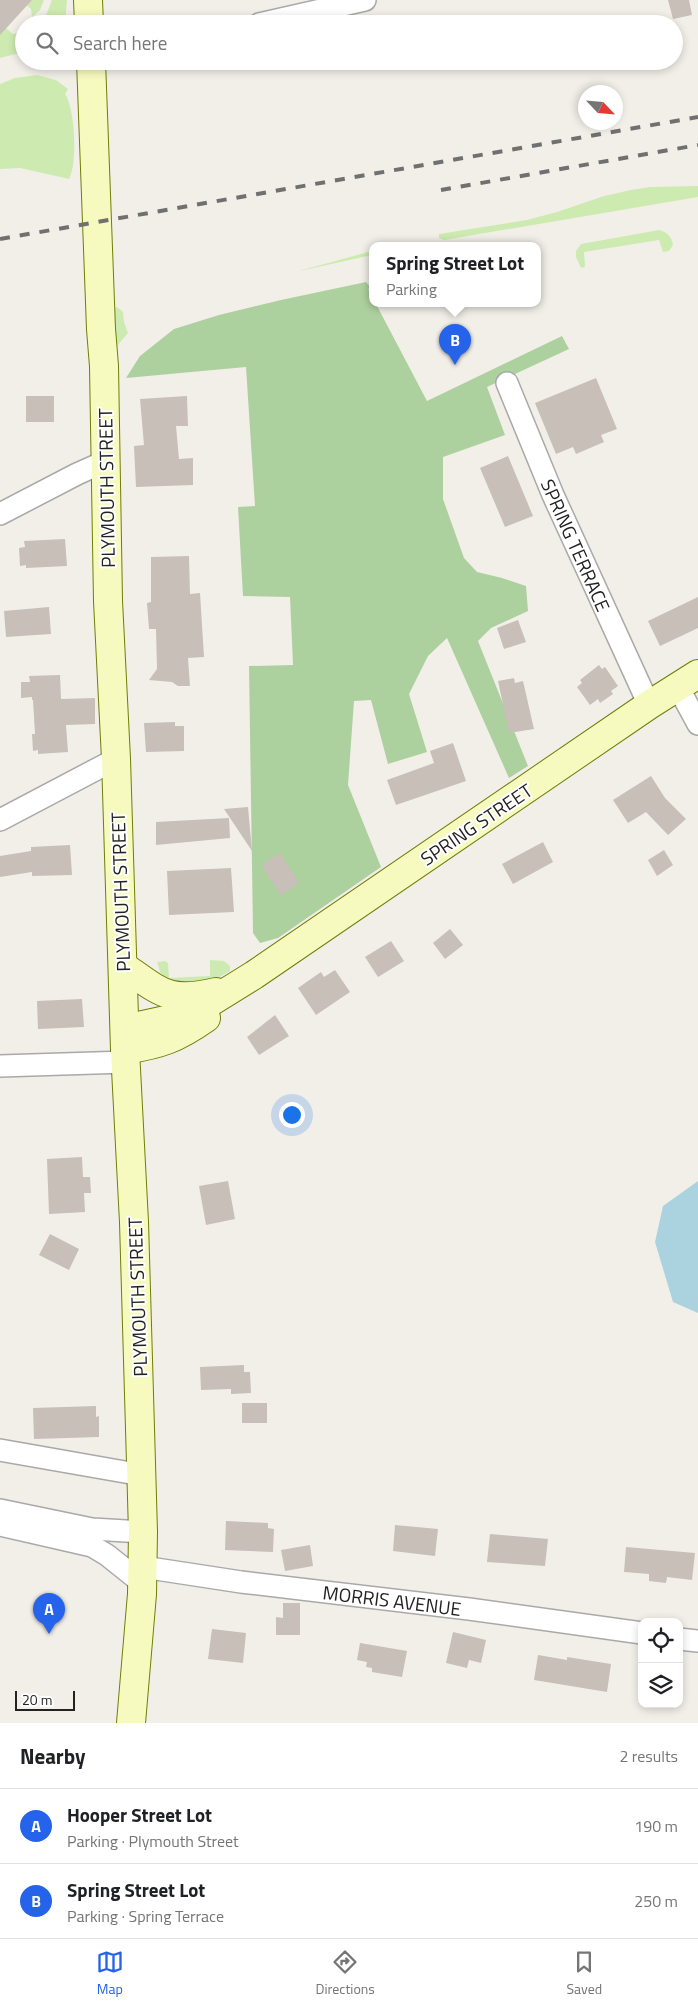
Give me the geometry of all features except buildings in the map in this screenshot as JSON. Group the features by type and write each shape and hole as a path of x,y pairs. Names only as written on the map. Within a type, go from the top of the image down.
{"main road":[{"path":"88,0 89,15"},
{"name":"PLYMOUTH STREET","path":"93,70 100,319 104,366 104,462 108,601 116,759 125,1047 135,1239 142,1475 142,1575 131,1723"},
{"name":"SPRING STREET","path":"125,1047 155,1045 173,1039 188,1031 215,1012 244,981 649,705 688,681"},
{"path":"123,966 153,987 166,994 178,997 196,996 244,981"}],"street":[{"path":"299,15 365,0"},
{"name":"SPRING TERRACE","path":"507,383 553,495 649,705"},
{"path":"0,514 104,462"},
{"path":"688,681 698,724"},
{"path":"0,820 116,759"},
{"path":"0,1066 125,1047"},
{"path":"0,1450 142,1475"},
{"path":"0,1510 92,1529 143,1532"},
{"path":"0,1525 92,1546 142,1575"},
{"name":"MORRIS AVENUE","path":"142,1575 241,1582 468,1609 638,1633"},
{"path":"683,1639 698,1641"}],"green space":[{"path":"21,0 44,0 40,10 34,15 32,15 31,9"},
{"path":"52,0 67,0 66,15 45,15"},
{"path":"0,23 15,34 15,54 0,58"},
{"path":"37,75 56,80 68,89 65,94 71,111 74,136 74,161 69,179 20,168 0,169 0,84 15,78"},
{"path":"698,186 698,197 444,240 439,238 439,234 527,220 604,196 631,190 650,187"},
{"path":"659,230 667,234 672,240 673,245 669,251 663,252 659,240 584,252 585,267 581,268 576,257 576,251 581,244"},
{"path":"369,252 369,256 295,272"},
{"path":"366,282 369,286 369,307 378,307 427,401 562,336 569,349 487,387 505,435 443,457 443,499 464,558 477,572 526,586 528,611 491,628 478,641 528,766 509,778 447,638 428,656 409,694 427,752 388,764 371,700 354,701 348,785 381,867 278,938 260,943 253,933 249,666 293,665 290,597 243,596 238,507 255,506 246,367 126,378 140,356 174,329 219,315"},
{"path":"117,307 123,312 128,333 117,346 115,345 114,308"},
{"path":"210,960 224,961 230,966 230,971 211,982 179,986 161,975 157,962 165,961 168,963 169,978 210,976"}],"water":[{"path":"698,1181 698,1313 673,1302 655,1242 663,1206"}],"railway":[{"path":"0,239 698,117"},
{"path":"441,190 698,145"}],"place":[{"name":"Spring Street Lot","path":"455,365"},
{"name":"Hooper Street Lot","path":"49,1634"}]}
